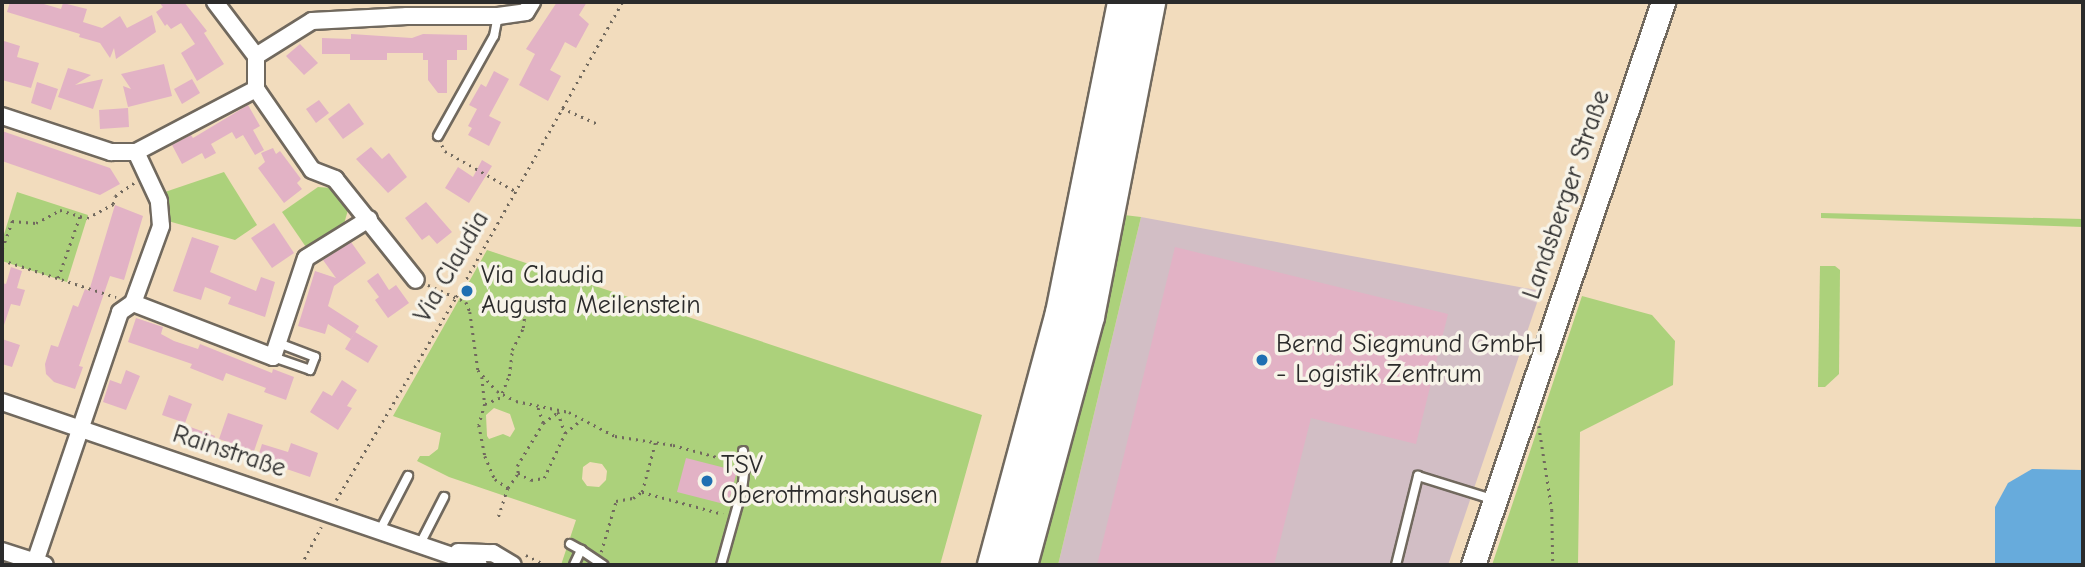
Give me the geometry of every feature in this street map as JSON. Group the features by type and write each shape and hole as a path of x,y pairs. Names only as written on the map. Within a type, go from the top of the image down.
{"highway":[{"path":"993,565 1061,313 1123,2"},
{"path":"1022,565 1089,317 1150,2"}],"street":[{"path":"215,2 256,56 256,89 312,170 335,179 416,280"},
{"path":"256,56 312,21 407,16 498,16 526,12 532,2"},
{"name":"Landsberger Straße","path":"1473,565 1663,2"},
{"path":"2,116 111,152 136,152 256,89"},
{"path":"2,551 39,564 80,428 120,312 133,303 161,226 159,201 136,152"},
{"path":"133,303 276,350 306,258 369,219"},
{"name":"Rainstraße","path":"2,402 479,565"},
{"name":"Rainstraße","path":"441,551 493,553 513,565"}],"lane":[{"path":"439,136 494,36 498,16"},
{"path":"722,565 746,467 743,451"},
{"path":"380,530 408,476"},
{"path":"1396,565 1418,476 1495,500"},
{"path":"420,544 444,497"},
{"path":"570,544 600,563"},
{"path":"574,565 581,550"}],"path":[{"name":"Via Claudia","path":"301,565 622,2"},
{"path":"562,108 598,124"},
{"path":"439,136 445,151 515,191"},
{"path":"2,249 12,221 36,223 60,210 88,218 113,204 115,196 146,174"},
{"path":"58,278 80,215"},
{"path":"2,260 133,303"},
{"path":"416,280 466,302 470,312 476,359 482,377 485,404 479,425 485,456 495,479 508,488"},
{"path":"485,404 504,394 512,350 523,328 523,301"},
{"path":"482,377 504,394 582,419 615,436 721,458 731,458 743,451"},
{"path":"537,406 542,423"},
{"path":"1525,407 1537,411 1552,510 1553,565"},
{"path":"498,517 508,488 518,473 517,466 542,423 558,410"},
{"path":"558,410 565,433"},
{"path":"518,473 531,480 544,478 565,433 582,419"},
{"path":"600,563 616,501 637,497 642,492 655,443"},
{"path":"642,492 735,517"}],"shaded area":[{"path":"1141,217 1541,291 1448,565 1058,565"}],"green space":[{"path":"224,172 257,225 235,240 168,221 162,193"},
{"path":"318,187 333,188 348,210 344,224 308,250 282,212"},
{"path":"17,192 88,215 67,282 2,261 2,241"},
{"path":"1821,213 2083,219 2083,227 1821,218"},
{"path":"1124,215 1141,217 1058,565 1036,565"},
{"path":"487,250 982,415 940,565 561,565 576,520 449,477 417,461 420,456 429,456 438,449 441,433 393,416","holes":["494,408 510,414 515,429 510,437 503,434 489,439 487,436 486,415","590,462 602,464 607,471 606,480 599,487 587,486 582,479 583,467"]},
{"path":"1820,266 1835,266 1840,270 1839,374 1825,387 1818,387"},
{"path":"1582,296 1652,315 1675,341 1673,385 1580,432 1578,565 1492,565"}],"water":[{"path":"2032,469 2083,470 2083,565 1995,565 1995,507 2008,483"}],"building":[{"path":"10,2 37,2 61,9 63,3 87,9 83,22 102,28 120,16 127,28 152,15 156,32 116,59 114,48 110,58 100,43 79,37 80,34 7,12"},
{"path":"159,2 184,2 207,31 204,33 224,64 197,81 181,53 195,44 181,23 171,29 167,24 165,26 156,12 163,7"},
{"path":"557,2 587,2 579,15 589,24 576,48 565,42 550,70 561,76 548,101 519,85 535,54 526,49"},
{"path":"351,34 412,38 423,34 467,35 467,50 457,50 457,60 447,60 447,93 438,93 428,80 428,60 423,60 423,53 387,53 387,60 350,60 350,54 322,54 322,38 351,39"},
{"path":"4,41 20,46 17,57 39,63 31,88 2,80"},
{"path":"300,44 318,63 304,75 286,56"},
{"path":"164,64 172,96 128,107 123,86 131,89 121,74"},
{"path":"68,68 91,75 75,85 103,79 93,109 58,97"},
{"path":"494,71 509,79 489,116 501,122 489,146 468,135 472,128 468,126 477,109 469,105 481,84 486,87"},
{"path":"192,79 200,93 182,104 174,89"},
{"path":"37,82 58,89 51,110 31,103"},
{"path":"319,100 329,113 316,123 306,109"},
{"path":"349,103 364,124 343,139 328,119"},
{"path":"248,105 260,126 253,130 264,150 255,155 243,135 236,139 232,132 211,144 216,153 205,159 202,153 182,164 172,145 191,135 193,138"},
{"path":"128,108 129,127 100,129 99,110"},
{"path":"2,131 110,168 120,184 100,195 2,161"},
{"path":"371,147 382,159 389,153 407,177 388,193 356,159"},
{"path":"273,148 276,154 280,151 301,179 297,183 302,189 284,203 258,168 265,162 261,153"},
{"path":"482,160 492,166 469,203 445,188 458,167 473,177"},
{"path":"426,202 452,232 437,244 429,235 422,240 405,218"},
{"path":"115,205 143,216 124,280 110,276 79,366 83,367 75,389 54,382 46,374 45,364 51,345 58,347 73,305 78,307 85,289 89,291"},
{"path":"274,223 294,253 272,268 251,238"},
{"path":"192,237 219,246 210,272 256,291 261,277 275,282 265,317 228,304 231,297 205,287 201,300 173,291"},
{"path":"351,242 366,263 334,286 328,306 359,326 351,339 328,324 325,334 298,326 315,271 336,278 323,260"},
{"name":"Bernd Siegmund GmbH - Logistik Zentrum","path":"1175,247 1448,314 1416,444 1311,418 1274,565 1097,565"},
{"path":"11,267 22,271 17,288 25,290 20,306 11,304 4,325 2,283 6,284"},
{"path":"378,273 389,290 396,285 409,303 388,318 375,300 379,297 367,281"},
{"path":"136,318 163,327 161,334 174,341 198,349 200,344 272,373 273,369 294,377 286,400 264,392 266,388 226,373 223,381 190,368 192,364 128,342"},
{"path":"355,332 378,346 368,363 345,349"},
{"path":"2,339 20,345 12,367 2,364"},
{"path":"126,370 140,376 126,410 103,402 110,380 121,384"},
{"path":"342,380 357,390 347,406 352,408 338,430 310,412 323,391 332,396"},
{"path":"169,395 192,404 185,423 162,415"},
{"path":"228,413 263,425 254,451 219,439"},
{"path":"185,425 215,436 211,448 180,438"},
{"path":"291,443 318,453 310,477 269,463 268,467 256,463 262,444 288,452"},
{"name":"TSV Oberottmarshausen","path":"686,458 737,471 728,505 677,492"}],"place":[{"name":"Via Claudia Augusta Meilenstein","path":"467,291"},
{"name":"Bernd Siegmund GmbH - Logistik Zentrum","path":"1262,360"},
{"name":"TSV Oberottmarshausen","path":"707,481"}]}
